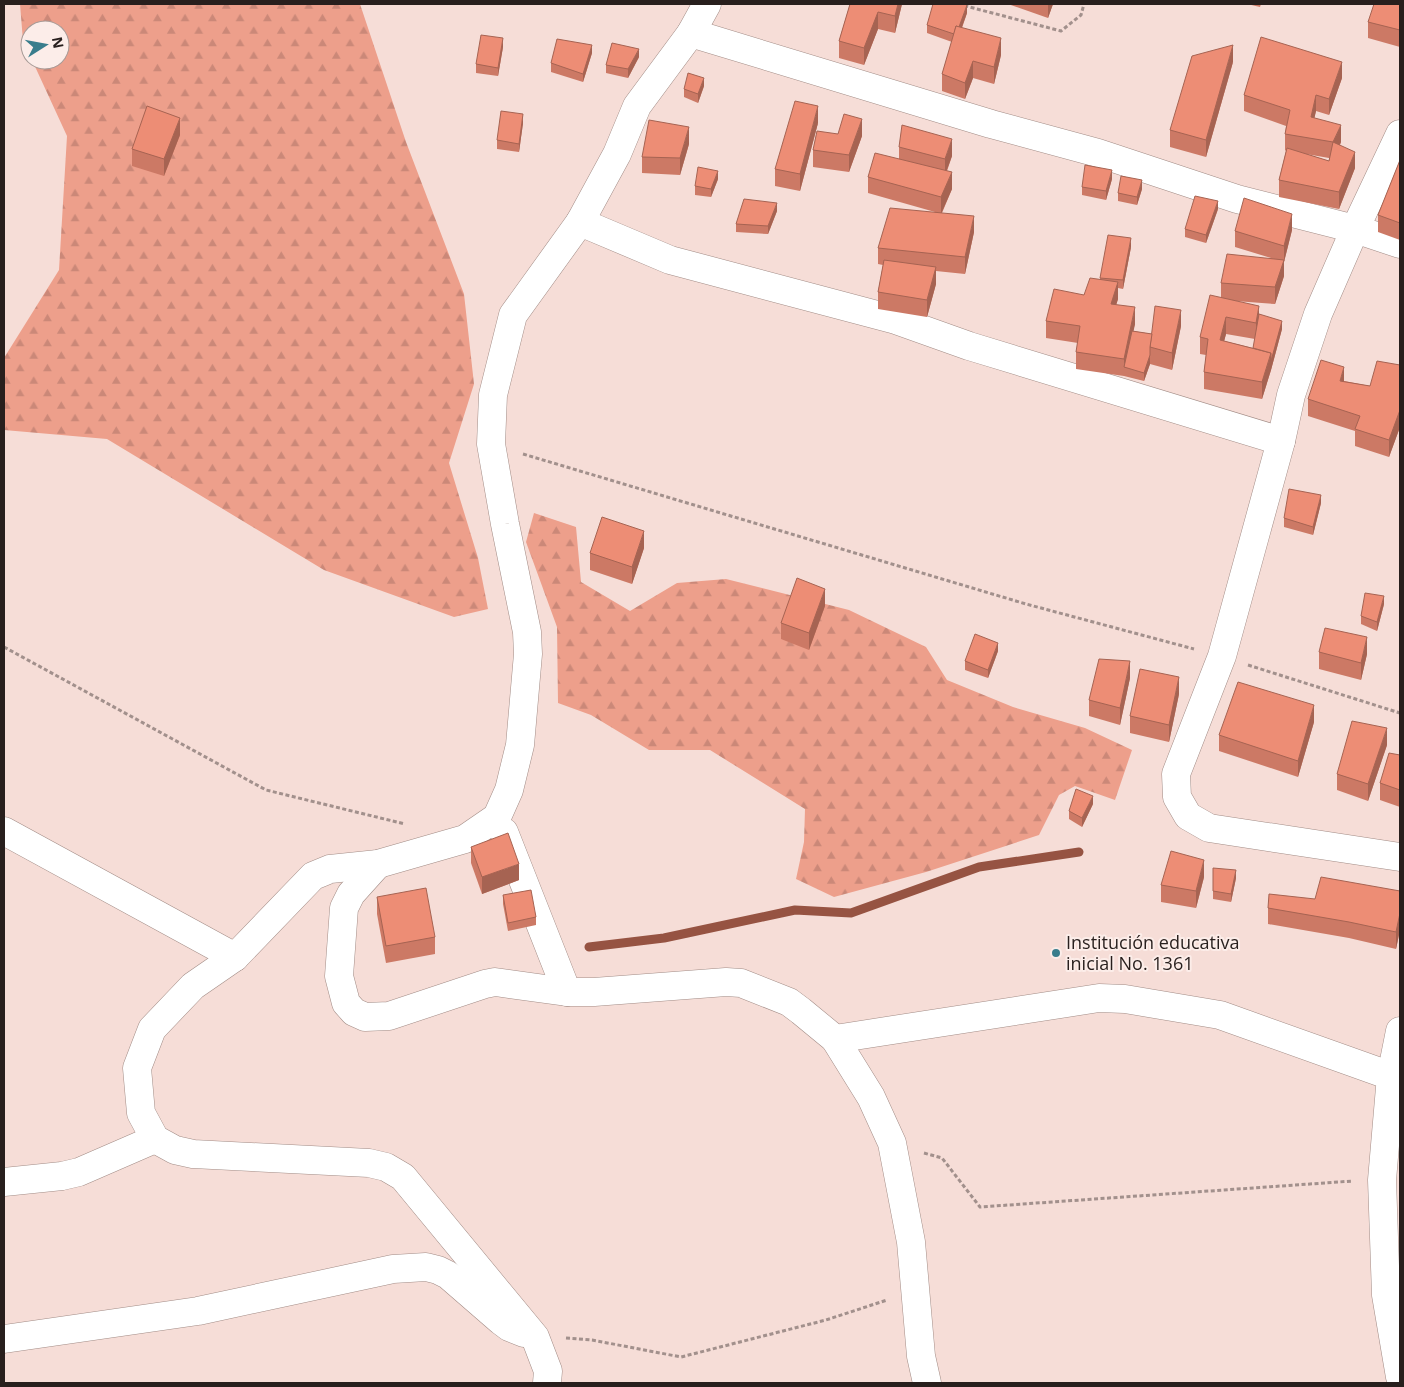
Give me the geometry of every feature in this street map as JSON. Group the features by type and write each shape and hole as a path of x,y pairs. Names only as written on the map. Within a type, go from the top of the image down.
{"street":[{"path":"551,1379 535,1337 403,1177 386,1167 369,1163 193,1154 175,1150 155,1139 141,1113 137,1068 152,1029 194,986 235,957 313,876 330,869 378,864 466,839 497,817 510,790 520,745 528,654 527,632 491,444 493,395 513,315 580,222 617,154 637,106 691,32 707,4"},
{"path":"691,32 982,121 1098,153 1237,198 1354,229 1400,244"},
{"path":"1400,134 1354,229 1318,314 1292,395 1222,656 1176,774 1177,797 1188,816 1209,828 1400,857"},
{"path":"580,222 670,260 896,320 969,346 1281,441"},
{"path":"497,817 512,848 567,992"},
{"path":"4,831 235,957"},
{"path":"378,864 350,894 344,908 339,976 346,1003 354,1012 365,1017 389,1016 495,982 567,992 615,991 726,982 741,983 788,1002 836,1039 871,1097 892,1143 910,1242 921,1356 927,1383"},
{"path":"836,1039 1099,998 1125,999 1220,1015 1391,1076"},
{"path":"1400,1031 1391,1076 1382,1180 1386,1295 1400,1377"},
{"path":"4,1182 62,1176 79,1172 155,1139"},
{"path":"4,1339 198,1311 393,1269 426,1267 448,1275 509,1327 535,1337"}],"path":[{"path":"958,4 1062,31 1081,15 1084,4"},
{"path":"491,444 1026,604 1222,656 1400,713"},
{"path":"4,647 266,790 408,825"},
{"path":"892,1143 942,1158 980,1207 1382,1180"},
{"path":"535,1337 592,1340 681,1357 826,1320 914,1291"}],"green space":[{"path":"20,4 360,4 406,142 464,294 474,384 449,463 478,558 488,609 454,617 324,570 107,439 4,430 4,358 59,270 67,136 37,70 70,70 70,20 21,20"},
{"path":"534,513 576,527 581,582 630,611 677,583 726,579 849,610 926,647 947,680 1013,707 1085,728 1132,750 1115,800 1075,786 1059,795 1039,835 926,872 834,897 796,879 804,842 805,809 710,750 649,750 591,715 558,703 557,627 526,542"}],"building":[{"path":"850,4 898,4 895,16 878,12 864,48 839,41"},
{"path":"933,4 967,5 959,27 956,26 954,34 927,25"},
{"path":"1374,4 1400,4 1400,30 1368,22"},
{"path":"956,26 1001,38 994,67 973,61 965,83 942,74"},
{"path":"481,35 503,38 498,68 476,64"},
{"path":"1261,37 1342,62 1329,99 1316,95 1311,117 1341,125 1333,142 1285,134 1290,110 1244,95"},
{"path":"557,39 592,45 583,74 551,63"},
{"path":"612,43 639,49 628,69 606,65"},
{"path":"1233,45 1206,140 1170,130 1192,56"},
{"path":"688,73 704,78 698,94 684,89"},
{"path":"795,101 818,106 800,174 775,169"},
{"path":"147,106 180,118 164,159 132,149"},
{"path":"501,111 523,114 519,144 497,140"},
{"path":"844,114 862,119 849,155 813,150 817,131 838,134"},
{"path":"649,120 689,127 680,158 642,157"},
{"path":"902,125 952,139 945,159 899,147"},
{"path":"1333,142 1355,152 1339,192 1279,180 1287,148 1329,161"},
{"path":"875,153 952,172 941,197 868,177"},
{"path":"1400,160 1400,223 1378,215"},
{"path":"1085,165 1112,170 1106,191 1082,187"},
{"path":"698,167 718,171 711,189 695,186"},
{"path":"1121,176 1142,180 1137,197 1118,193"},
{"path":"1195,196 1218,201 1206,235 1185,229"},
{"path":"1244,198 1292,214 1284,246 1235,231"},
{"path":"744,199 777,203 768,226 736,224"},
{"path":"890,208 974,216 965,257 878,248"},
{"path":"1108,235 1131,238 1123,280 1100,278"},
{"path":"1227,254 1284,260 1275,287 1221,283"},
{"path":"884,260 936,267 927,300 878,292"},
{"path":"1090,278 1118,282 1111,304 1135,307 1124,359 1076,352 1080,326 1046,321 1054,289 1084,295"},
{"path":"1210,295 1259,306 1256,323 1226,317 1220,340 1271,353 1262,382 1204,372 1208,339 1200,337"},
{"path":"1155,306 1181,310 1172,353 1150,347"},
{"path":"1259,314 1282,321 1271,361 1271,353 1253,348"},
{"path":"1132,331 1152,334 1150,355 1144,373 1124,367"},
{"path":"1321,360 1344,367 1340,381 1370,386 1377,361 1400,365 1400,410 1389,440 1355,429 1360,416 1308,399"},
{"path":"1289,489 1321,495 1313,527 1284,518"},
{"path":"602,517 644,531 632,567 590,553"},
{"path":"797,578 825,589 809,633 781,623"},
{"path":"1365,593 1384,596 1377,622 1361,616"},
{"path":"1325,628 1367,637 1361,663 1319,652"},
{"path":"975,634 998,643 988,670 965,661"},
{"path":"1099,659 1130,661 1120,708 1089,700"},
{"path":"1140,669 1179,677 1169,725 1130,716"},
{"path":"1238,682 1314,705 1298,761 1219,735"},
{"path":"1352,721 1387,728 1368,784 1337,774"},
{"path":"1389,753 1400,755 1400,790 1380,783"},
{"path":"1076,789 1093,796 1082,818 1069,811"},
{"path":"508,833 519,864 482,877 471,847"},
{"path":"1171,851 1204,860 1196,891 1161,885"},
{"path":"1213,868 1236,870 1231,894 1213,891"},
{"path":"1321,877 1400,891 1400,913 1396,932 1268,908 1269,894 1315,899"},
{"path":"426,888 435,937 386,946 377,897"},
{"path":"531,890 536,917 508,923 503,895"}],"waterway":[{"path":"589,947 664,938 795,910 851,913 979,867 1079,852"}],"place":[{"name":"Institución educativa inicial No. 1361","path":"1056,953"}]}
